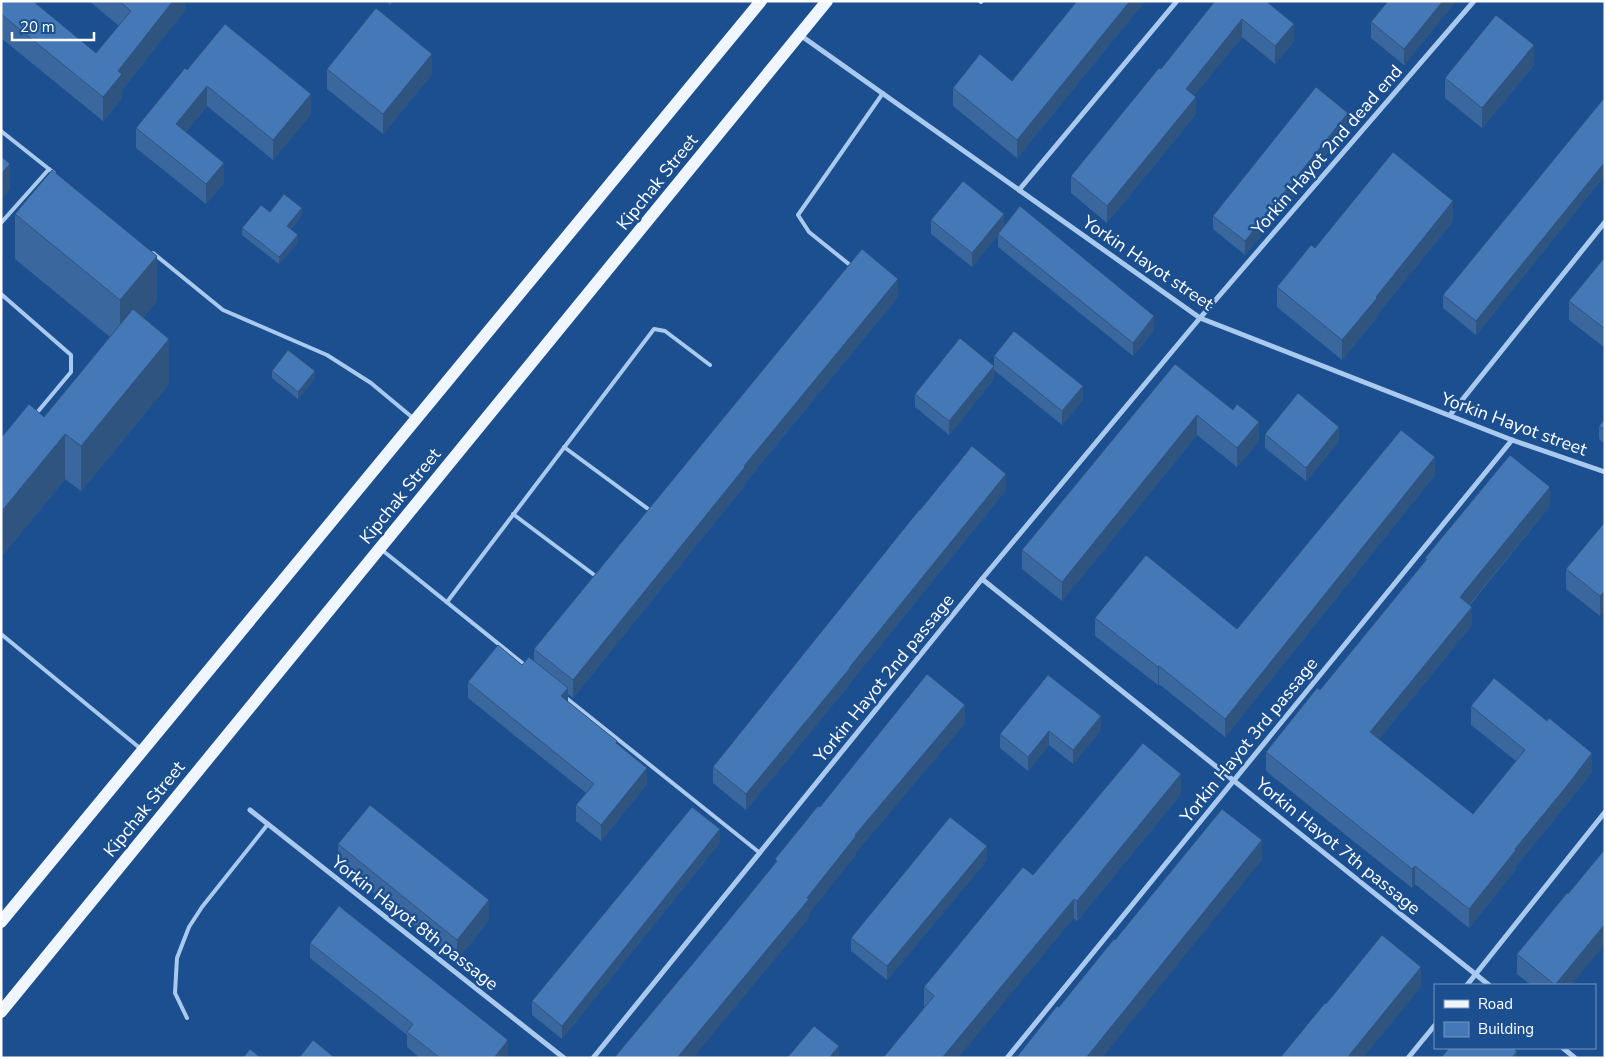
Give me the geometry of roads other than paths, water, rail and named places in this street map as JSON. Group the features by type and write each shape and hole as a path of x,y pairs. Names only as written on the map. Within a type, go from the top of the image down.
{"main road":[{"name":"Kipchak Street","path":"1,922 761,1"},
{"name":"Kipchak Street","path":"1,1012 827,1"}],"street":[{"path":"1019,190 1177,1"},
{"name":"Yorkin Hayot 2nd dead end","path":"1200,318 1474,1"},
{"name":"Yorkin Hayot street","path":"800,34 1200,318 1512,440 1605,472"},
{"path":"1450,415 1605,222"},
{"name":"Yorkin Hayot 2nd passage","path":"593,1058 982,579 1200,318"},
{"name":"Yorkin Hayot 3rd passage","path":"1006,1058 1512,440"},
{"name":"Yorkin Hayot 7th passage","path":"982,579 1488,984"},
{"name":"Yorkin Hayot 8th passage","path":"250,810 564,1058"},
{"path":"1468,984 1605,812"},
{"path":"1408,1058 1434,1026"},
{"path":"1564,1049 1575,1058"}],"lane":[{"path":"850,265 809,232 798,215 883,93"},
{"path":"1,131 56,175"},
{"path":"1,223 49,169"},
{"path":"147,248 223,310 328,355 371,383 415,420"},
{"path":"1,294 71,355 71,372 33,416"},
{"path":"447,602 654,328 665,331 710,365"},
{"path":"564,447 653,512"},
{"path":"513,514 597,577"},
{"path":"380,548 531,669"},
{"path":"1,634 143,750"},
{"path":"561,694 760,853"},
{"path":"187,1018 175,993 177,958 189,927 202,906 268,824"}]}
